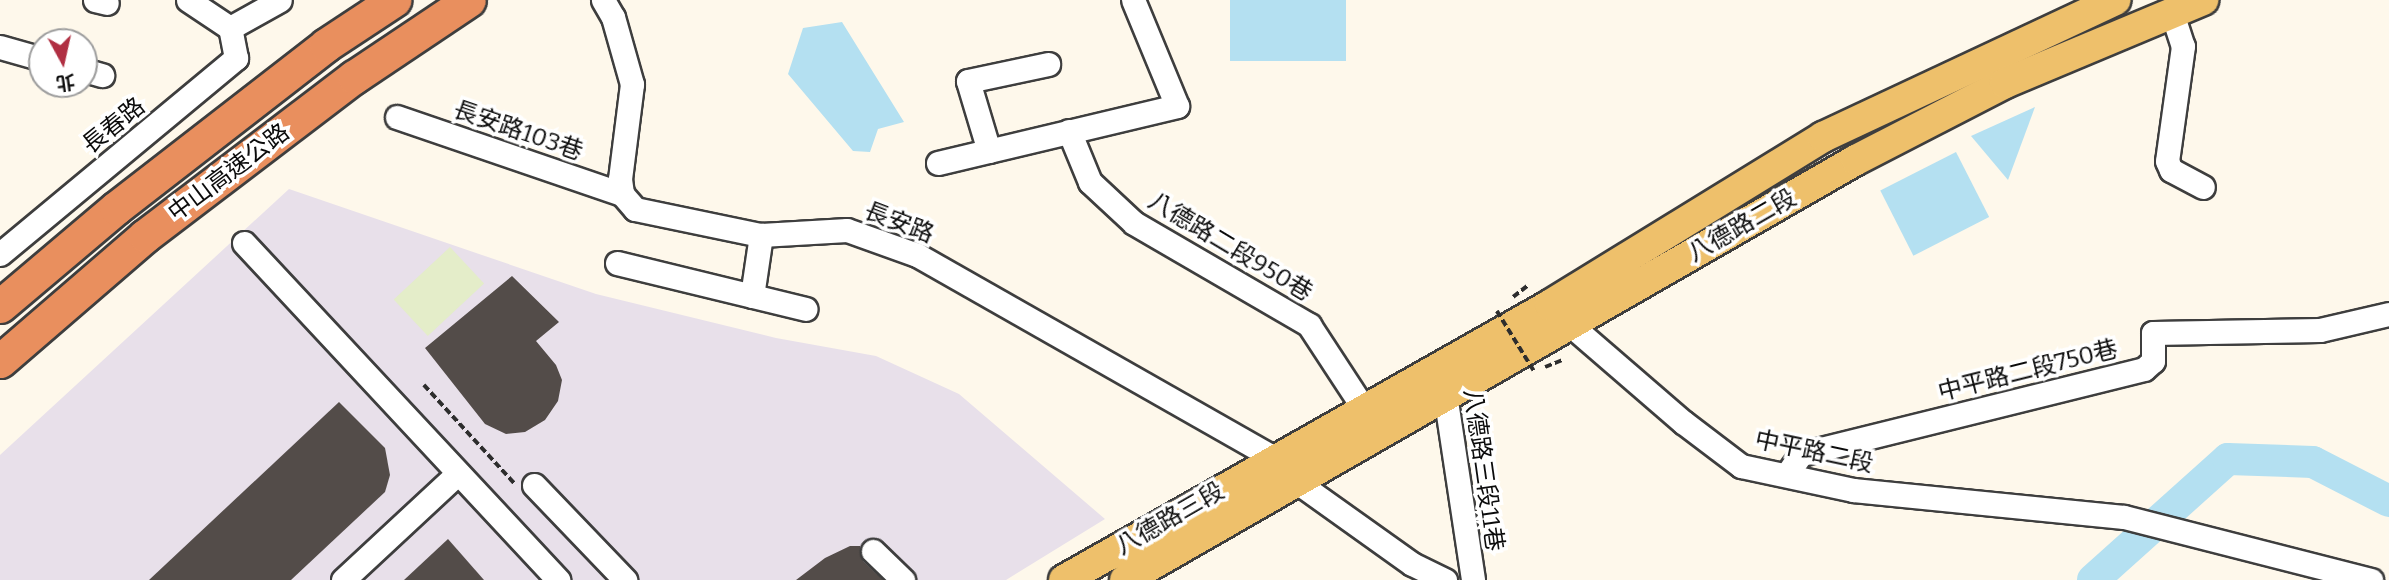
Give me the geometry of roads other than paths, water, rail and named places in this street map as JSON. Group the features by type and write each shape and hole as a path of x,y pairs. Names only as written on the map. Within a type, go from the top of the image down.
{"highway":[{"name":"中山高速公路","path":"0,306 116,208 326,44 394,0"},
{"name":"中山高速公路","path":"0,361 145,236 354,77 469,0"}],"main road":[{"name":"八德路二段","path":"1297,482 1447,398 1560,315 1823,137 2116,0"},
{"name":"八德路二段","path":"1275,458 1440,368 1560,315 2005,83 2203,0"},
{"name":"八德路三段","path":"1064,580 1275,458"},
{"name":"八德路三段","path":"1125,580 1297,482"}],"street":[{"path":"188,0 230,28 279,0"},
{"path":"603,0 613,17 632,84 622,194"},
{"path":"938,163 1177,106 1133,0"},
{"path":"2172,13 2183,46 2167,161 2171,170 2203,187"},
{"name":"長春路","path":"0,254 236,58 230,28"},
{"path":"0,47 28,55"},
{"path":"989,151 968,80 1048,64"},
{"name":"長安路103巷","path":"397,117 622,194"},
{"name":"八德路二段950巷","path":"1069,131 1090,182 1133,223 1309,325 1364,409"},
{"name":"長安路","path":"622,194 635,209 663,218 761,234 847,230 882,240 1275,458 1297,482 1412,564 1445,580"},
{"path":"752,296 761,234"},
{"path":"244,243 558,580"},
{"path":"617,263 805,309"},
{"name":"中平路二段750巷","path":"1787,474 1801,454 2144,369 2153,361 2153,333 2319,330 2389,314"},
{"name":"中平路二段","path":"1560,315 1741,466 1853,490 2124,517 2197,533 2371,580"},
{"name":"八德路三段11巷","path":"1440,368 1447,398 1473,580"},
{"path":"343,580 458,472"},
{"path":"534,485 625,580"},
{"path":"873,551 903,580"}],"water":[{"path":"1230,0 1346,0 1346,61 1230,61"},
{"path":"842,22 904,122 878,129 870,152 853,151 788,74 803,28"},
{"path":"2035,107 2008,180 1971,136"},
{"path":"1956,152 1989,217 1913,256 1880,191"}],"waterway":[{"path":"2093,580 2228,459 2313,462 2389,501"}]}
